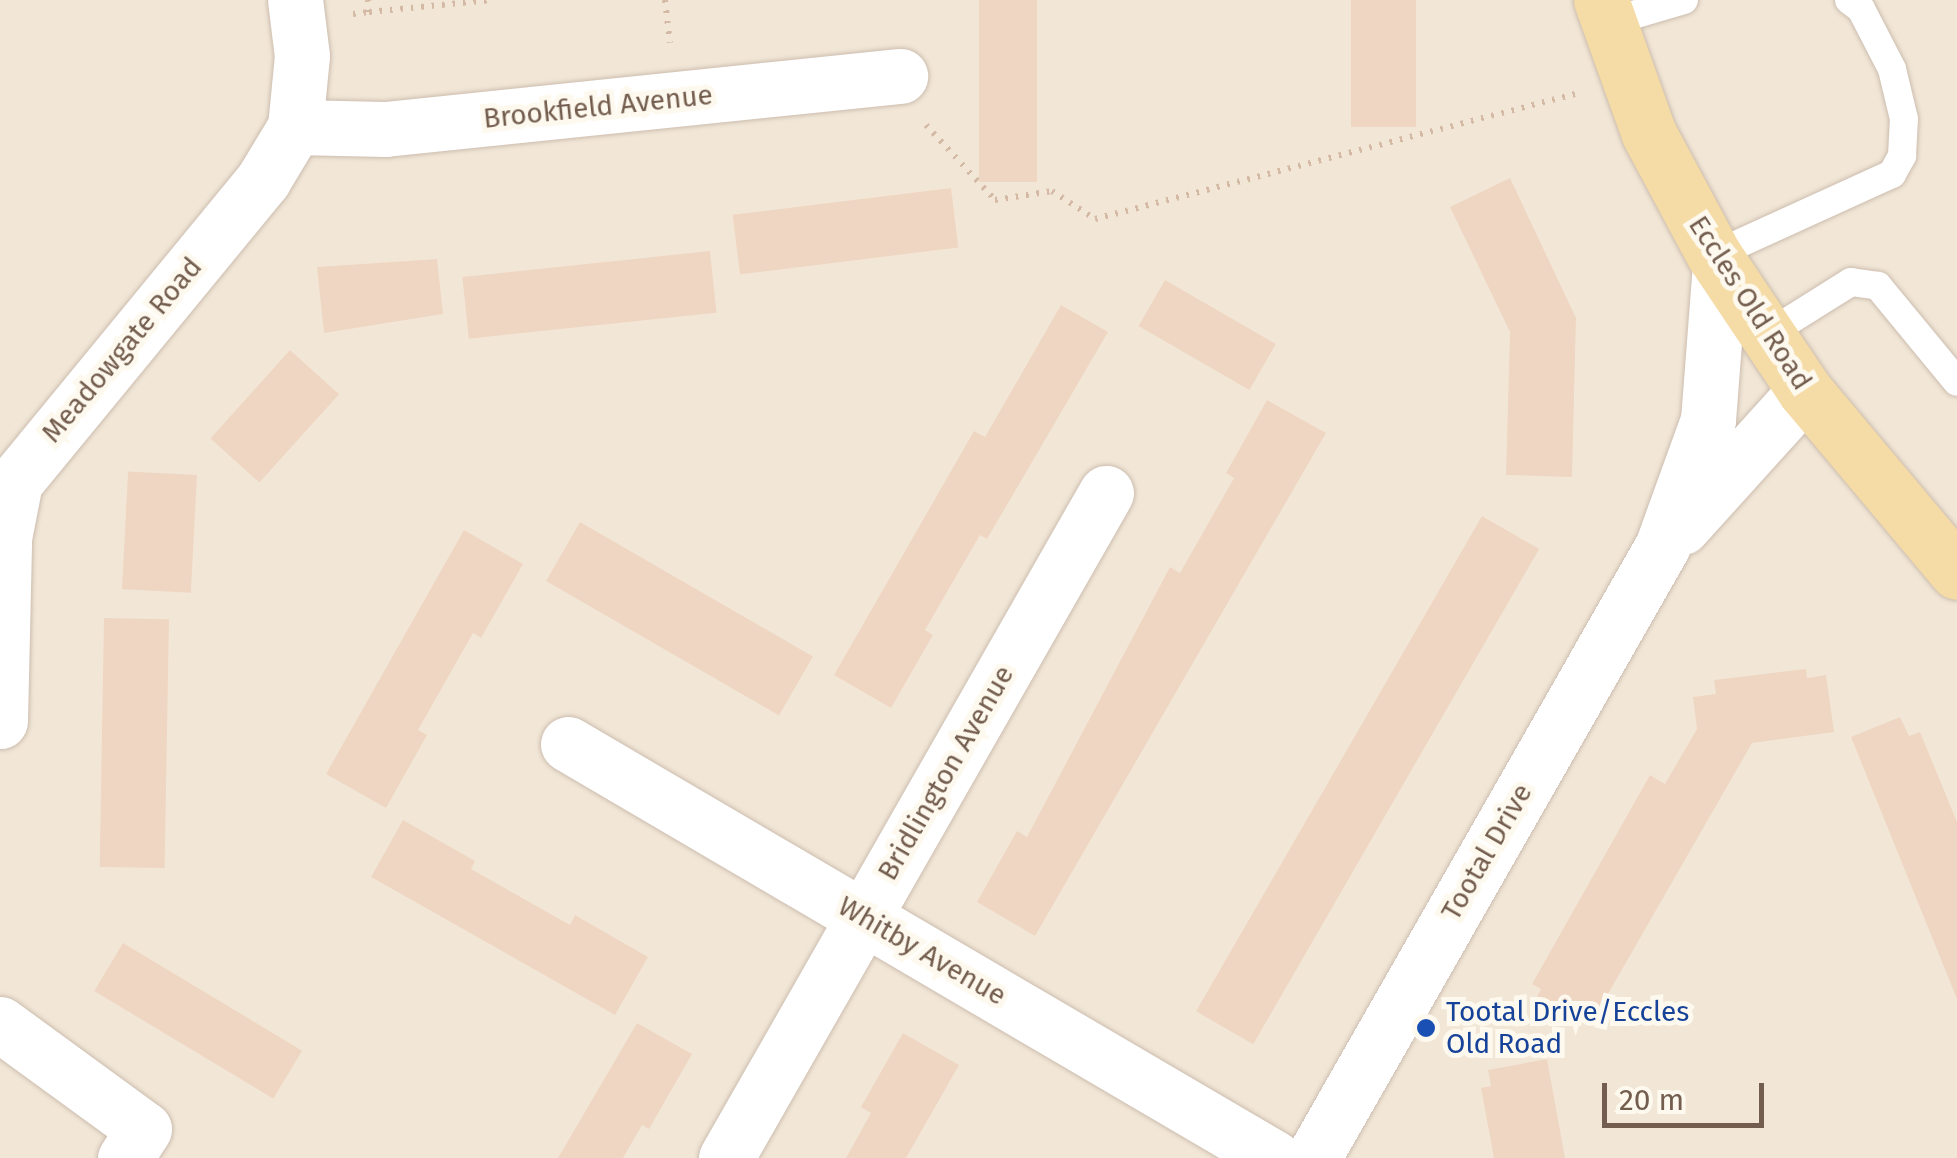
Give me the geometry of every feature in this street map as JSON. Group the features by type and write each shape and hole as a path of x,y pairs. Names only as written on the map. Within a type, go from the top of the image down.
{"main road":[{"name":"Eccles Old Road","path":"1606,11 1649,134 1717,260 1805,391 1957,572"}],"street":[{"name":"Meadowgate Road","path":"0,721 4,538 15,482 263,180 295,127 302,56 296,0"},
{"name":"Brookfield Avenue","path":"295,127 385,129 900,76"},
{"name":"Tootal Drive","path":"1312,1158 1662,546 1708,420 1717,260"},
{"name":"Tootal Drive","path":"1662,546 1805,391"},
{"name":"Bridlington Avenue","path":"726,1158 1106,493"},
{"name":"Whitby Avenue","path":"568,744 1274,1158"},
{"path":"0,1024 144,1129 125,1158"}],"lane":[{"path":"1606,11 1684,0"},
{"path":"1717,260 1892,174 1902,156 1904,118 1892,70 1849,0"},
{"path":"1768,334 1851,282 1878,286 1957,382"}],"path":[{"path":"369,12 491,0"},
{"path":"900,76 933,139 995,200 1052,191 1095,219 1456,130 1629,77"}],"shaded area":[{"path":"0,0 1957,0 1957,1158 0,1158"}],"building":[{"path":"979,0 1037,0 1037,182 979,182"},
{"path":"1351,0 1416,0 1416,127 1351,127"},
{"path":"1510,178 1576,318 1572,477 1506,475 1510,332 1450,207"},
{"path":"951,188 958,248 740,274 733,215"},
{"path":"710,251 716,313 469,339 462,277"},
{"path":"437,259 443,314 324,333 317,267"},
{"path":"1165,280 1276,344 1249,390 1138,326"},
{"path":"1061,305 1108,332 987,539 980,535 925,630 933,635 891,708 834,675 974,431 985,437"},
{"path":"290,350 339,394 259,483 210,438"},
{"path":"1267,400 1326,433 1035,936 977,902 1017,831 1027,837 1170,567 1180,573 1234,478 1226,473"},
{"path":"128,471 197,475 191,593 122,589"},
{"path":"1482,516 1539,549 1253,1044 1196,1011"},
{"path":"580,522 813,656 779,715 546,581"},
{"path":"464,530 523,564 481,638 473,633 418,730 427,735 386,808 326,774"},
{"path":"104,618 169,619 165,868 100,867"},
{"path":"1806,669 1807,678 1826,675 1834,732 1752,743 1589,1027 1537,997 1541,989 1532,984 1650,775 1665,784 1697,729 1693,697 1716,694 1714,680"},
{"path":"1900,717 1909,736 1920,732 1957,822 1957,999 1851,737"},
{"path":"403,820 475,861 471,869 570,925 575,915 648,957 615,1015 371,877"},
{"path":"123,943 302,1051 273,1099 94,991"},
{"path":"637,1023 692,1054 649,1129 642,1125 623,1158 558,1158"},
{"path":"903,1033 959,1065 906,1158 846,1158 871,1113 861,1107"},
{"path":"1547,1059 1565,1158 1494,1158 1481,1088 1491,1086 1488,1070"}],"place":[{"name":"Tootal Drive/Eccles Old Road","path":"1426,1028"}]}
